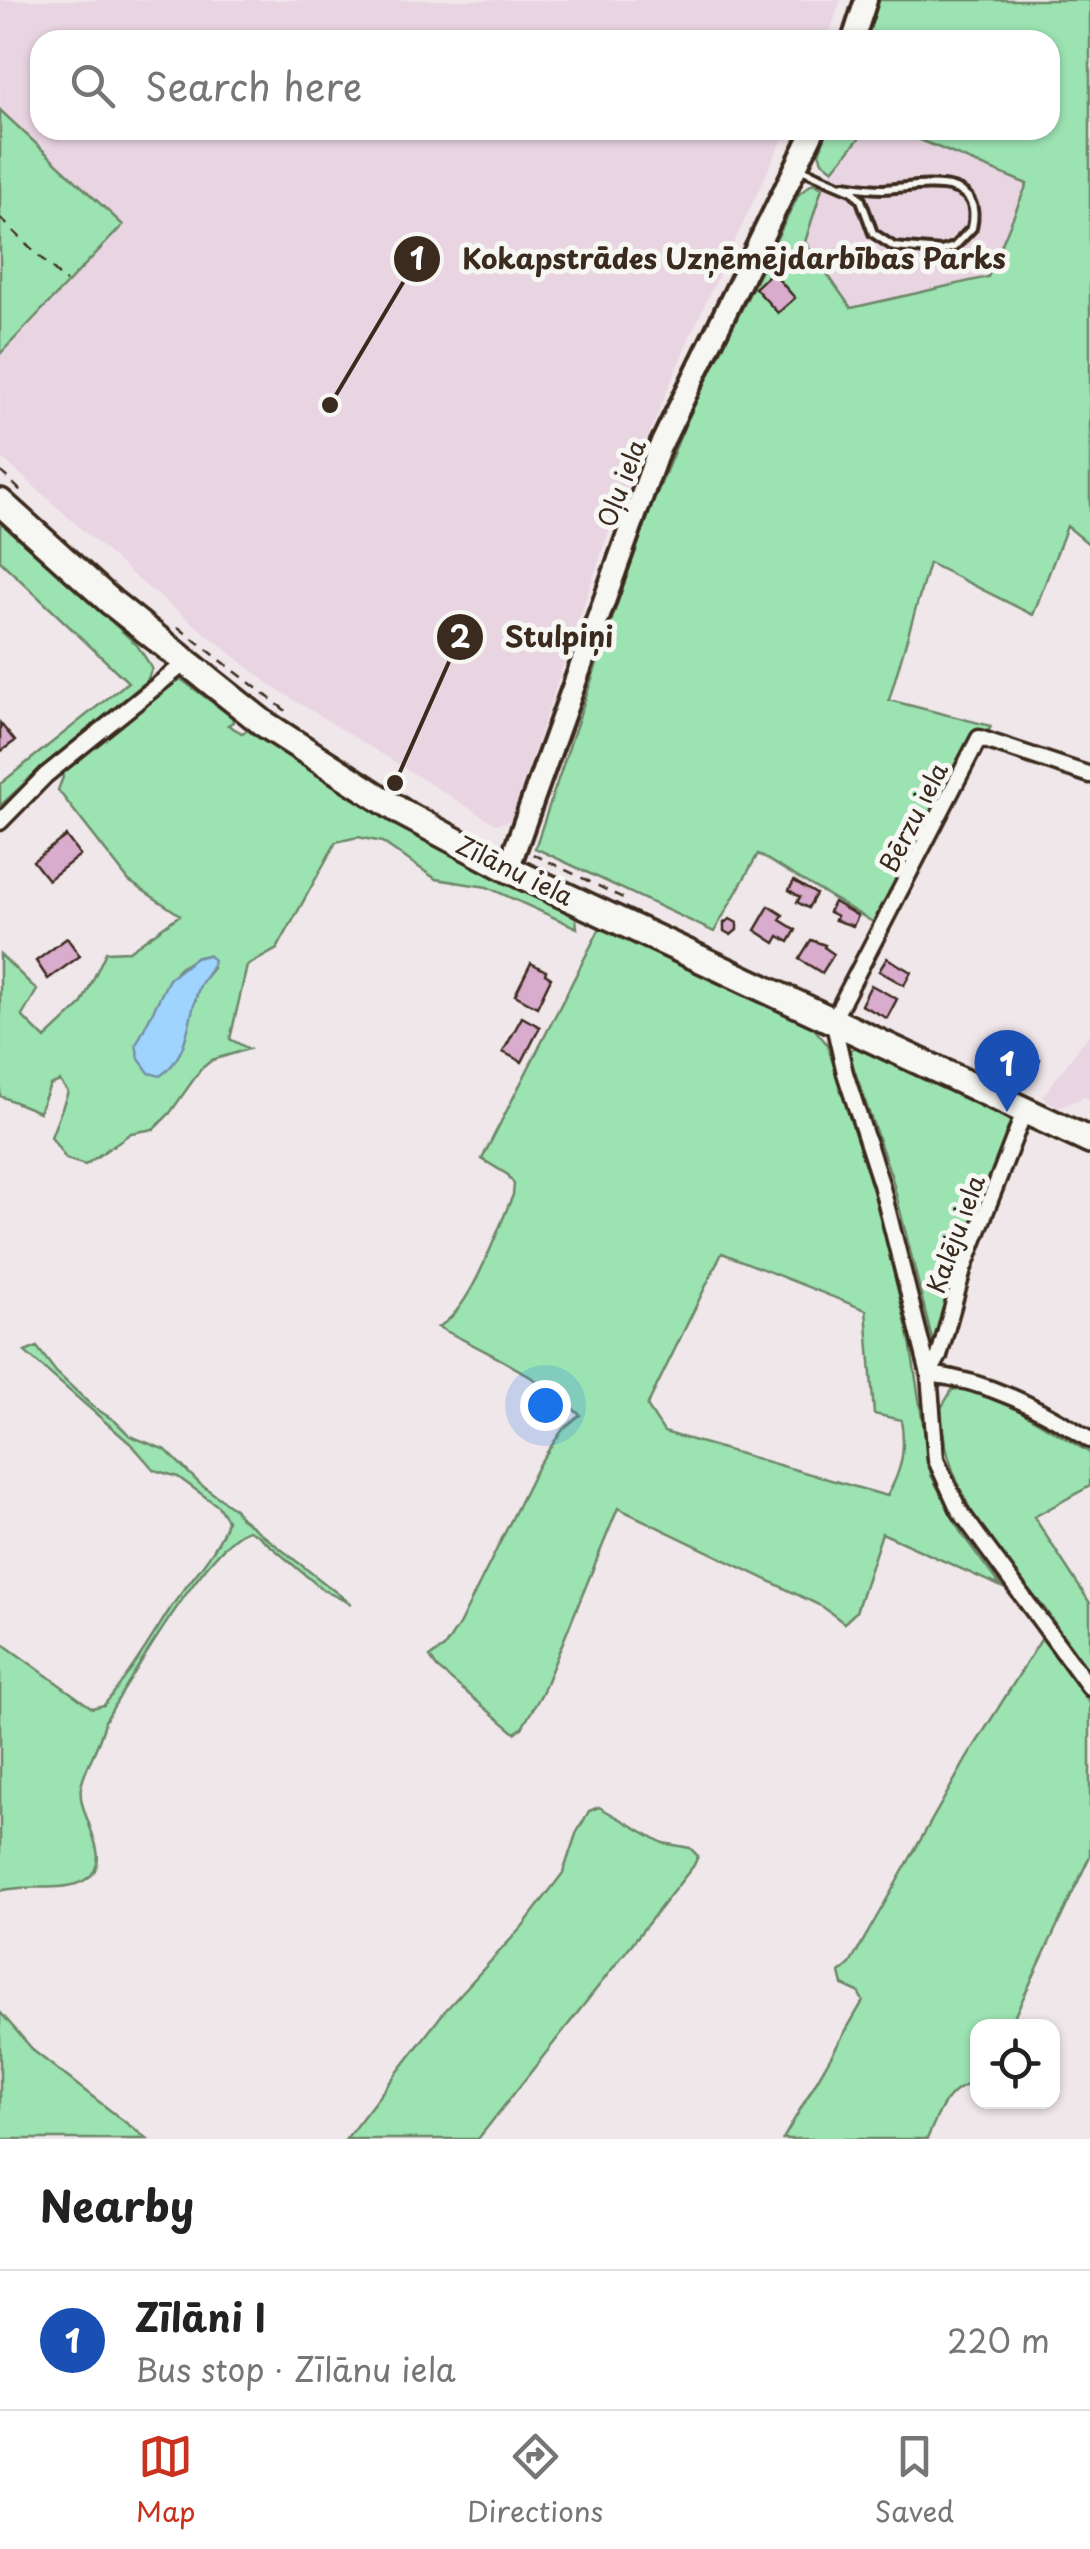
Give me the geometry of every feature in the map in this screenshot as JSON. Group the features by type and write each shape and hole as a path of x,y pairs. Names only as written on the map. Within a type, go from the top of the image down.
{"highway":[{"name":"Zīlānu iela","path":"0,502 185,663 320,762 403,813 508,868 1090,1141"}],"street":[{"path":"856,30 866,0"},
{"name":"Oļu iela","path":"508,868 658,451 809,140"},
{"path":"0,822 46,775 185,663"},
{"name":"Bērzu iela","path":"833,1020 979,738 1090,775"},
{"path":"833,1020 845,1073 882,1184 929,1374 936,1460 959,1510 1090,1688"},
{"name":"Kalēju iela","path":"929,1374 963,1270 1025,1110"},
{"path":"929,1374 987,1387 1088,1435"}],"lane":[{"path":"796,167 865,189 938,184 952,187 972,207 972,228 954,247 894,247 874,233 861,200 844,185"}],"path":[{"path":"0,218 66,282"}],"shaded area":[{"path":"0,0 841,0 830,30 30,30 30,138 0,110"},
{"path":"32,140 782,140 691,334 613,520 510,821 495,824 273,687 136,578 0,456 0,354 123,225"},
{"path":"858,140 920,140 1027,184 988,277 851,308 805,242 822,188"},
{"path":"1090,1033 1090,1100 1083,1097 1059,1108 1042,1097"}],"green space":[{"path":"878,0 1090,0 1090,545 1067,526 1033,615 929,563 889,700 991,726 888,931 758,854 714,932 535,848 642,530 689,415 799,194 813,183 822,188 805,242 851,308 988,277 1027,184 920,140 1060,140 1060,30 868,30"},
{"path":"0,110 123,225 0,354"},
{"path":"824,140 858,140 833,170 819,153"},
{"path":"0,518 137,645 152,668 147,681 0,806 0,784 128,682 0,561"},
{"path":"178,677 232,717 233,722 228,725 242,733 248,730 394,822 569,912 576,918 577,928 487,887 436,879 382,842 358,837 336,842 277,949 247,966 230,1039 249,1049 212,1060 154,1129 131,1133 85,1165 66,1159 51,1137 68,1092 60,1081 50,1085 39,1112 0,1096 0,954 37,990 22,1016 45,1039 81,1005 106,952 129,951 180,915 129,881 58,790 63,777 60,770","holes":["208,955 213,968 200,984 195,1001 176,971 195,958"]},
{"path":"601,926 811,1025 827,1044 878,1207 910,1341 931,1475 960,1531 1001,1587 882,1533 856,1612 844,1623 823,1607 618,1508 542,1693 522,1728 515,1733 437,1668 430,1657 444,1648 459,1625 539,1464 563,1429 580,1415 530,1377 438,1327 450,1318 472,1287 513,1195 514,1184 508,1175 482,1159","holes":["722,1253 866,1310 874,1414 901,1420 902,1459 887,1496 664,1432 647,1406"]},
{"path":"856,1045 1012,1116 1014,1121 936,1355 892,1178 850,1058 849,1052"},
{"path":"37,1347 56,1372 92,1406 130,1436 166,1450 200,1484 351,1604 323,1590 249,1530 233,1539 193,1584 105,1721 81,1787 84,1811 97,1849 94,1871 76,1884 0,1891 0,1642 92,1708 104,1705 212,1553 227,1520 218,1506 178,1477 154,1470 133,1446 25,1352"},
{"path":"970,1386 983,1389 1090,1453 1090,1486 1034,1517 1090,1603 1090,1671 987,1537 964,1497 948,1453 941,1408 952,1390"},
{"path":"1042,1638 1090,1703 1090,1856 1013,2019 970,2019 970,2085 951,2095 927,2139 783,2139 863,2001 858,1992 843,1985 840,1973 850,1964 967,1758"},
{"path":"599,1807 663,1843 690,1848 698,1856 694,1865 478,2139 346,2139 444,2012 522,1927 563,1873 576,1834 589,1811"},
{"path":"0,2012 35,2052 147,2139 0,2139"}],"water":[{"path":"208,955 213,964 199,988 177,1058 160,1076 149,1073 139,1059 136,1045 169,979 195,958"}],"building":[{"path":"772,272 795,298 778,313 755,288"},
{"path":"0,723 15,741 0,752"},
{"path":"66,836 80,855 48,880 33,861"},
{"path":"794,881 816,894 808,908 797,902 800,897 789,890"},
{"path":"834,902 858,916 853,926 835,920 837,916 829,912"},
{"path":"769,906 783,915 780,920 796,930 789,942 779,936 775,943 755,930"},
{"path":"730,919 737,923 737,930 731,935 724,931 724,923"},
{"path":"67,938 80,956 48,979 36,961"},
{"path":"811,940 825,945 834,954 822,973 799,959"},
{"path":"887,958 911,972 904,985 879,971"},
{"path":"531,963 551,978 537,1007 515,995"},
{"path":"871,985 897,999 887,1018 861,1005"},
{"path":"522,1017 540,1027 522,1062 503,1052"},
{"path":"1005,1037 1029,1047 1027,1053 1040,1059 1033,1075 996,1060"}],"place":[{"name":"Kokapstrādes Uzņēmējdarbības Parks","path":"330,405"},
{"name":"Stulpiņi","path":"395,783"},
{"name":"Zīlāni I","path":"1007,1112"}]}
